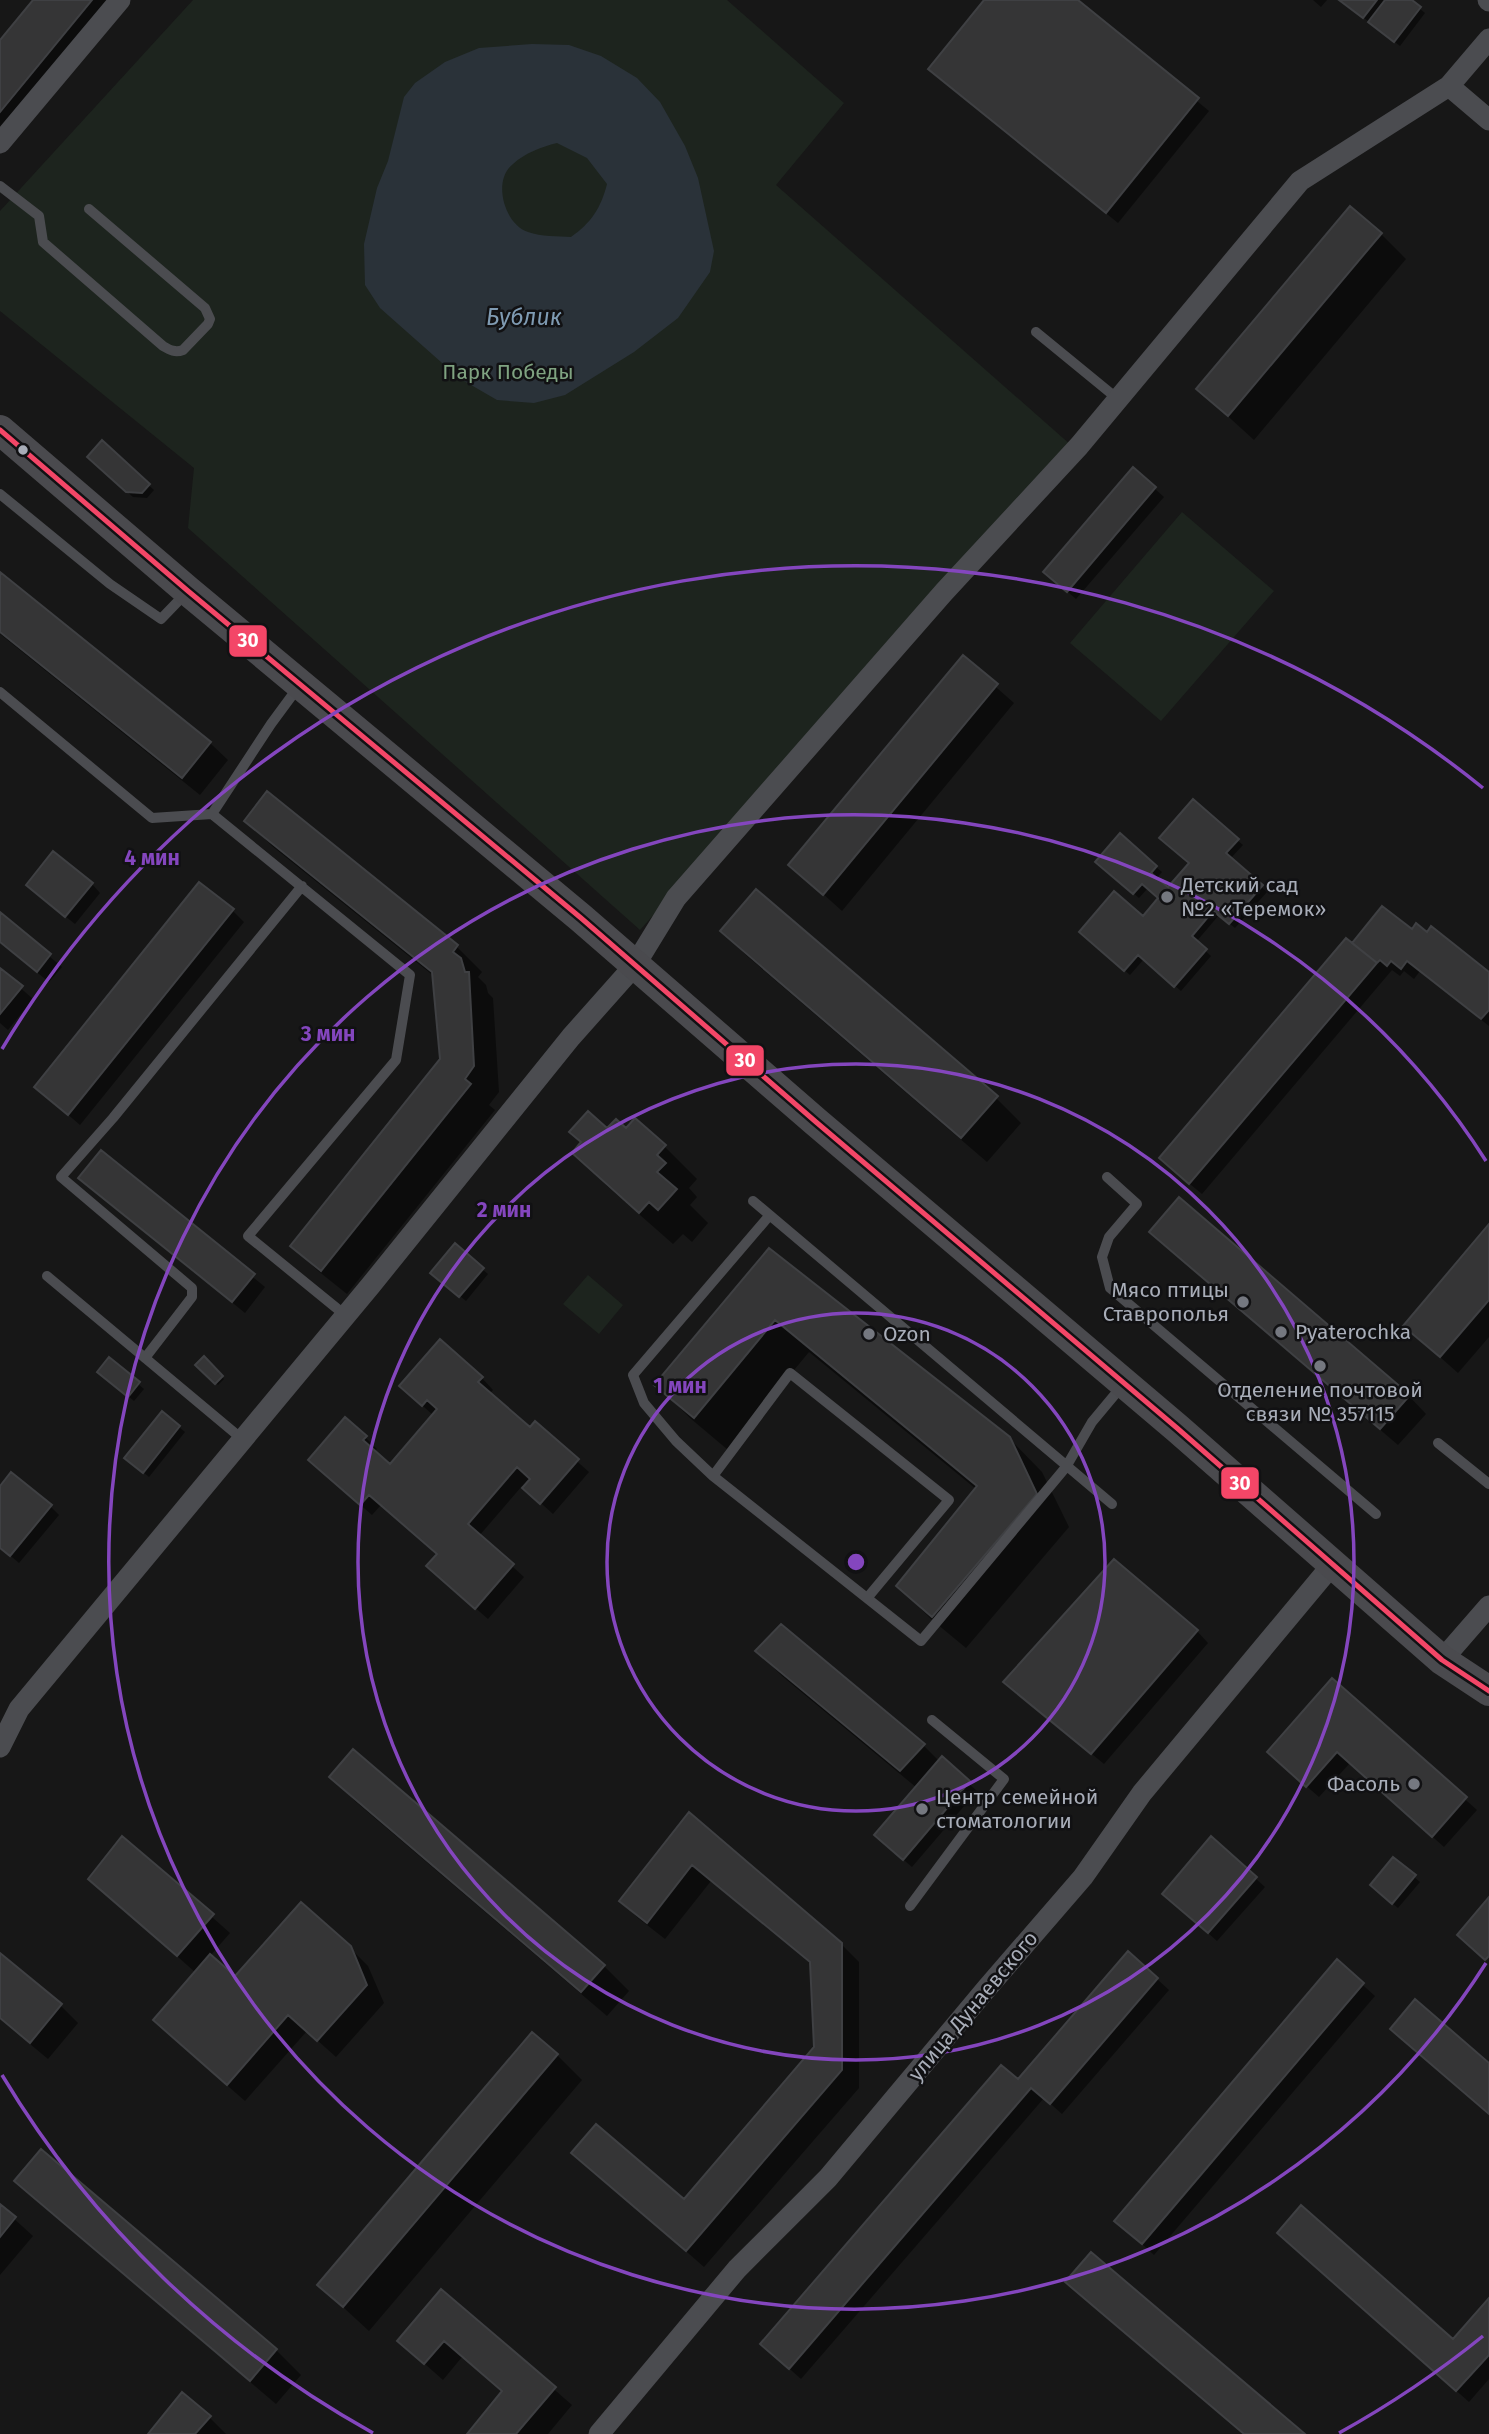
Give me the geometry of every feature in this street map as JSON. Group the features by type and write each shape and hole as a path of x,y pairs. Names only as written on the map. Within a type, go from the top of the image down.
{"main road":[{"path":"0,430 635,965 1188,1437 1442,1660 1489,1691"}],"street":[{"path":"0,143 120,0"},
{"path":"0,1747 19,1709 571,1037 635,965 676,898 944,592 1119,400 1300,181 1449,86 1489,39"},
{"path":"1449,86 1489,120"},
{"name":"улица Дунаевского","path":"606,2431 737,2270 828,2178 1083,1877 1142,1793 1332,1565"},
{"path":"1442,1660 1489,1606"}],"lane":[{"path":"0,186 38,216 43,242 163,346 171,351 183,350 208,324 210,319 205,308 89,209"},
{"path":"1036,332 1119,400"},
{"path":"0,494 110,584 161,619 188,591"},
{"path":"212,814 271,724 301,685"},
{"path":"0,692 152,818 212,814 410,975 396,1060 248,1236 345,1315"},
{"path":"145,1358 192,1297 192,1288 61,1177 113,1118 302,886"},
{"path":"1107,1177 1137,1204 1109,1237 1102,1257 1110,1288 1376,1514"},
{"path":"753,1201 1112,1504"},
{"path":"769,1216 633,1375 644,1403 676,1441 713,1476 921,1641 1066,1467 1092,1422 1124,1383"},
{"path":"47,1276 242,1439"},
{"path":"713,1476 790,1373 949,1500 868,1597"},
{"path":"1438,1443 1489,1483"},
{"path":"910,1906 1004,1779 932,1720"}],"green space":[{"name":"Парк Победы","path":"193,0 727,0 844,103 776,185 1072,446 640,930 188,528 194,468 0,311 0,211"},
{"path":"1182,512 1274,591 1161,721 1070,643"},
{"path":"588,1275 623,1305 599,1334 563,1304"}],"water":[{"name":"Бублик","path":"532,44 569,45 601,56 637,78 660,102 685,146 698,178 714,251 710,272 678,318 634,352 565,395 534,403 497,400 459,378 380,308 365,285 364,244 377,188 388,161 404,97 415,83 445,62 479,48","holes":["557,143 587,158 607,184 594,214 578,232 571,237 538,235 528,232 513,220 507,211 502,190 503,180 513,164 534,151"]}],"building":[{"path":"33,0 92,0 0,112 0,40"},
{"path":"984,0 1078,0 1199,98 1106,213 928,69"},
{"path":"1339,0 1377,0 1363,18"},
{"path":"1385,0 1412,0 1421,7 1394,42 1368,22"},
{"path":"1350,206 1382,233 1228,416 1196,389"},
{"path":"102,440 150,484 142,493 126,492 87,457"},
{"path":"1133,467 1156,487 1067,592 1043,572"},
{"path":"0,572 211,742 182,778 0,632"},
{"path":"963,655 998,684 823,895 788,865"},
{"path":"267,791 458,945 453,952 461,958 465,972 469,972 474,1066 465,1079 471,1084 321,1271 290,1246 440,1059 432,972 244,821"},
{"path":"1193,799 1239,839 1226,853 1263,885 1229,924 1213,911 1192,936 1207,949 1174,987 1138,955 1124,971 1079,932 1114,891 1143,916 1158,898 1142,884 1133,894 1095,862 1120,833 1157,866 1151,873 1168,887 1189,863 1159,838"},
{"path":"53,851 93,883 65,917 26,885"},
{"path":"199,882 234,909 68,1115 34,1087"},
{"path":"756,889 998,1096 961,1138 720,931"},
{"path":"1382,906 1412,929 1416,923 1427,932 1431,926 1489,972 1489,1010 1481,1019 1407,961 1401,969 1391,961 1387,966 1380,960 1377,963 1352,943"},
{"path":"0,912 51,954 37,972 0,942"},
{"path":"1346,938 1377,963 1189,1184 1159,1158"},
{"path":"0,968 23,986 0,1014"},
{"path":"588,1111 607,1128 616,1119 626,1128 635,1118 666,1145 657,1155 666,1163 657,1172 677,1189 658,1210 649,1202 639,1213 572,1153 581,1142 569,1132"},
{"path":"101,1150 255,1274 232,1302 78,1178"},
{"path":"1179,1197 1410,1395 1380,1429 1149,1232"},
{"path":"1489,1224 1489,1300 1440,1357 1403,1326"},
{"path":"455,1243 484,1268 459,1297 430,1273"},
{"path":"769,1248 1010,1437 1037,1494 932,1617 896,1586 977,1486 775,1320 694,1418 654,1385"},
{"path":"440,1339 483,1377 478,1382 530,1427 535,1421 579,1459 540,1504 522,1488 530,1479 517,1467 468,1524 514,1564 475,1609 426,1566 437,1554 369,1495 360,1505 308,1460 345,1417 367,1436 363,1440 390,1464 437,1409 427,1400 422,1406 399,1386"},
{"path":"204,1356 223,1376 215,1384 195,1365"},
{"path":"109,1357 140,1382 128,1397 97,1372"},
{"path":"162,1411 180,1426 143,1473 124,1458"},
{"path":"11,1472 52,1505 10,1556 0,1548 0,1486"},
{"path":"1114,1559 1198,1630 1091,1754 1003,1682"},
{"path":"781,1624 925,1744 900,1771 755,1651"},
{"path":"1332,1678 1467,1797 1432,1837 1337,1752 1306,1787 1267,1752"},
{"path":"353,1749 605,1965 581,1992 329,1777"},
{"name":"Центр cемейной cтоматологии","path":"942,1756 970,1781 903,1860 874,1835"},
{"path":"689,1812 842,1943 842,2070 686,2251 571,2153 596,2124 684,2199 814,2047 810,1962 692,1865 647,1923 619,1901"},
{"path":"122,1836 214,1914 177,1956 88,1879"},
{"path":"1211,1836 1257,1877 1208,1933 1162,1894"},
{"path":"1393,1857 1416,1875 1392,1904 1370,1885"},
{"path":"1489,1897 1489,1956 1485,1960 1457,1935"},
{"path":"301,1902 351,1946 367,1985 317,2041 288,2015 227,2085 153,2020 210,1954 235,1976"},
{"path":"1128,1951 1158,1978 1050,2104 1031,2088 789,2369 760,2344 1001,2065 1018,2079"},
{"path":"0,1953 62,2004 30,2043 0,2018"},
{"path":"1337,1959 1364,1983 1142,2244 1114,2221"},
{"path":"1415,1999 1489,2063 1489,2114 1390,2029"},
{"path":"532,2032 558,2054 343,2307 317,2285"},
{"path":"41,2149 277,2349 250,2381 14,2181"},
{"path":"0,2204 16,2217 0,2237"},
{"path":"1301,2205 1453,2339 1489,2298 1489,2355 1456,2391 1277,2233"},
{"path":"1091,2252 1305,2434 1244,2434 1065,2282"},
{"path":"441,2289 556,2387 516,2434 467,2434 502,2391 444,2341 424,2364 397,2341"},
{"path":"182,2392 211,2416 195,2434 148,2434"}],"transit line":[{"name":"30","path":"0,430 188,591 581,918 816,1122 1177,1428 1442,1660 1489,1691"}],"place":[{"name":"Детский сад №2 «Теремок»","path":"1167,897"},
{"name":"Мясо птицы Ставрополья","path":"1243,1302"},
{"name":"Pyaterochka","path":"1281,1332"},
{"name":"Ozon","path":"869,1334"},
{"name":"Отделение почтовой связи № 357115","path":"1320,1366"},
{"name":"Фасоль","path":"1414,1784"},
{"name":"Центр cемейной cтоматологии","path":"922,1809"}]}
